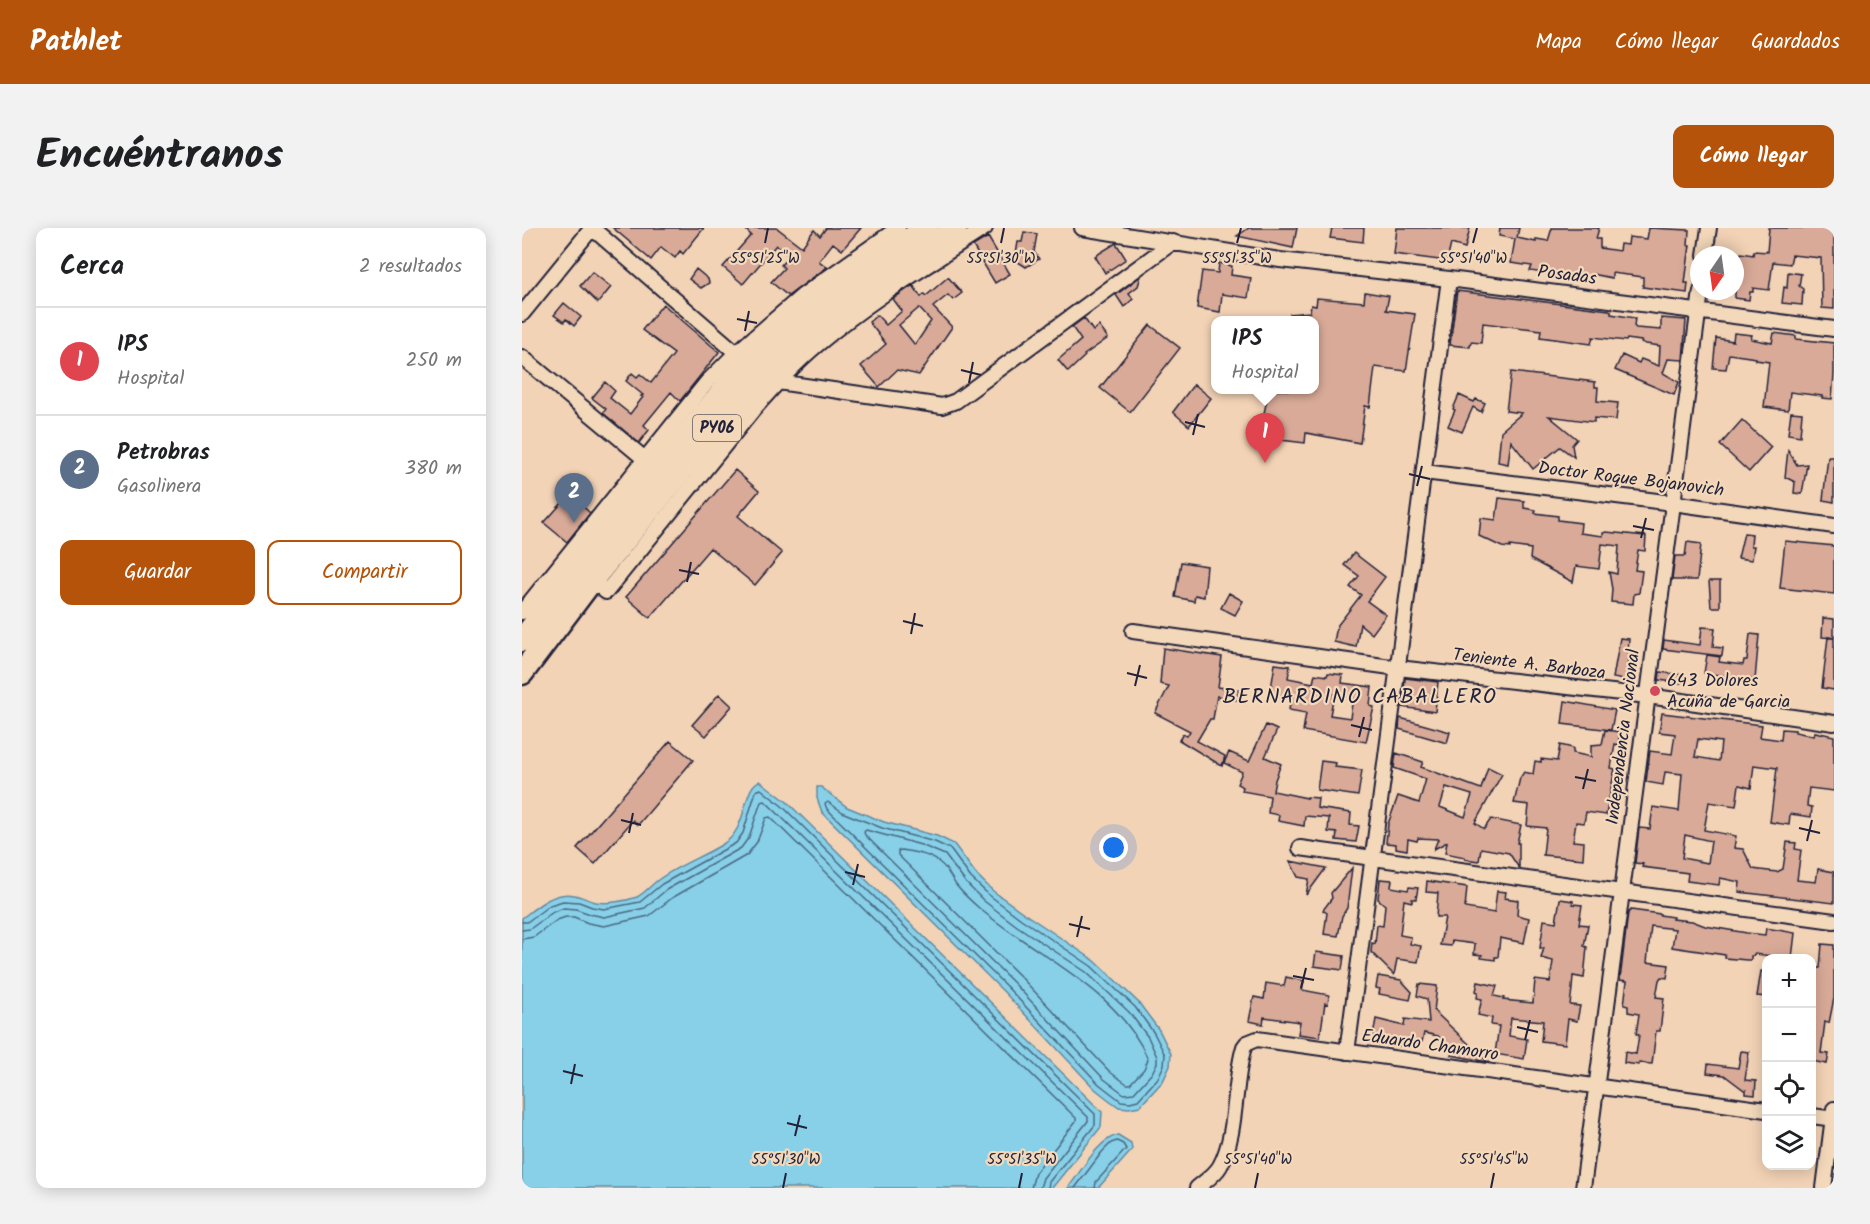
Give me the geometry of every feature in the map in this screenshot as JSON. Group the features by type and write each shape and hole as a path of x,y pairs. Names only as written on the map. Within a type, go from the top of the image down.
{"highway":[{"name":"PY06","path":"522,640 651,465 756,368 821,323 906,241 926,228"},
{"name":"PY06","path":"906,241 956,228"},
{"name":"PY06","path":"522,673 592,580 750,387 756,368"}],"street":[{"path":"522,314 592,228 756,368 928,405 942,406 956,401 1173,242"},
{"path":"756,368 802,296 906,241 985,228"},
{"name":"Posadas","path":"1082,228 1280,260 1449,279 1834,329"},
{"path":"1706,246 1709,228"},
{"path":"1347,1052 1449,279"},
{"name":"Independencia Nacional","path":"1583,1188 1700,300"},
{"path":"522,357 651,465 522,612"},
{"name":"Doctor Roque Bojanovich","path":"1424,472 1834,526"},
{"name":"Teniente A. Barboza","path":"1133,631 1398,668 1648,696 1834,723"},
{"path":"1300,848 1834,921"},
{"name":"Eduardo Chamorro","path":"1197,1188 1220,1167 1229,1137 1242,1055 1247,1043 1257,1039 1762,1109"},
{"path":"1816,1116 1834,1116 1824,1188"}],"water":[{"path":"760,781 786,801 1102,1112 1101,1127 1052,1188 525,1188 522,1186 522,918 545,901 566,894 606,903 637,897 655,882 682,865 715,849 731,837 737,829 750,791"},
{"path":"817,787 821,787 847,807 884,822 937,836 954,844 976,874 993,891 1095,961 1139,1003 1159,1030 1171,1054 1170,1066 1163,1081 1140,1106 1129,1108 1119,1107 1095,1089 1004,992 822,812 817,798"},
{"path":"1118,1135 1131,1143 1132,1150 1098,1188 1068,1188 1097,1149"}],"building":[{"path":"613,228 704,228 683,254 680,251 675,258 661,247 651,260"},
{"path":"744,228 777,228 802,247 814,230 820,236 826,228 861,228 842,250 833,243 819,261 827,267 788,296 771,282 784,268 781,265 789,256 776,245 743,284 723,267 751,235"},
{"path":"1249,228 1297,228 1293,248 1237,236"},
{"path":"1332,228 1364,228 1363,242 1330,238"},
{"path":"1397,228 1470,228 1465,248 1451,244 1447,261 1394,254"},
{"path":"1500,228 1519,228 1517,238 1536,242 1536,239 1548,241 1552,228 1599,228 1596,239 1600,239 1600,248 1619,251 1620,244 1628,245 1629,237 1647,239 1649,228 1689,230 1688,245 1690,245 1685,283 1688,283 1687,293 1643,287 1643,277 1612,273 1612,278 1592,274 1591,280 1530,271 1532,266 1511,263 1515,239 1499,236"},
{"path":"1769,228 1834,228 1834,309 1822,308 1821,258 1792,255 1790,264 1773,262 1769,290 1753,288 1749,300 1744,299 1744,254 1753,255 1754,251 1767,252"},
{"path":"1024,232 1037,234 1034,252 1039,259 1026,267 1015,260 1018,242 1022,242"},
{"path":"988,237 1010,274 995,283 973,246"},
{"path":"1116,243 1126,259 1105,273 1095,256"},
{"path":"1219,263 1232,266 1231,275 1251,278 1248,298 1222,294 1220,312 1197,308 1202,271 1218,273"},
{"path":"696,269 708,279 709,283 701,288 689,279"},
{"path":"592,272 611,287 598,303 580,286"},
{"path":"1788,272 1801,274 1799,286 1803,289 1802,305 1782,303 1784,287 1787,288"},
{"path":"1141,276 1138,286 1129,293 1133,299 1124,307 1116,295"},
{"path":"948,277 962,293 953,300 948,295 933,307 952,327 919,375 897,370 879,387 861,366 886,344 869,322 877,315 886,325 902,311 893,299 913,285 921,297 924,294 926,296","holes":["919,308 931,321 915,345 899,325"]},
{"path":"1457,291 1609,310 1611,314 1635,318 1636,328 1661,330 1661,318 1686,320 1683,360 1668,359 1663,373 1679,382 1674,395 1615,370 1622,355 1639,363 1641,359 1659,366 1660,346 1641,341 1593,337 1591,344 1540,337 1541,330 1483,323 1481,343 1471,342 1470,347 1450,345"},
{"path":"1365,292 1389,296 1386,310 1415,314 1406,371 1375,367 1370,407 1365,406 1360,443 1306,433 1305,443 1281,440 1282,430 1261,427 1268,394 1319,394 1319,316 1290,316 1290,314 1310,312 1311,305 1316,306 1317,298 1364,302"},
{"path":"564,303 581,317 574,326 566,319 564,322 554,315"},
{"path":"663,304 719,352 680,401 671,392 644,425 649,430 639,443 603,413 606,409 592,398 605,382 615,391 610,398 630,414 643,397 626,381 632,373 637,377 640,374 651,383 674,354 642,330"},
{"path":"1084,318 1093,331 1099,326 1108,338 1084,355 1068,372 1058,360 1081,340 1072,327"},
{"path":"1150,325 1180,348 1130,412 1100,388"},
{"path":"1734,333 1752,335 1751,339 1772,343 1774,333 1796,336 1796,339 1834,343 1832,399 1790,392 1788,410 1764,407 1769,362 1729,354 1726,369 1713,368 1716,338 1733,341"},
{"path":"1511,372 1595,382 1595,387 1598,387 1597,401 1618,403 1616,420 1594,418 1594,422 1549,416 1577,439 1572,445 1574,457 1560,447 1533,469 1511,441 1508,464 1498,462 1501,431 1522,413 1506,411"},
{"path":"1194,384 1211,398 1189,426 1173,412"},
{"path":"1459,395 1474,402 1476,399 1485,403 1481,412 1473,407 1462,432 1448,426"},
{"path":"1791,412 1802,413 1800,436 1788,434"},
{"path":"1742,420 1771,447 1749,472 1720,445"},
{"path":"1788,450 1797,465 1807,464 1802,494 1794,493 1795,482 1785,477"},
{"path":"1828,457 1834,457 1834,502 1823,500"},
{"path":"735,470 759,491 738,516 782,553 755,585 710,548 650,618 626,597"},
{"path":"570,494 590,513 567,542 544,523"},
{"path":"1499,498 1524,501 1524,508 1536,510 1535,513 1558,516 1558,520 1581,523 1580,533 1603,536 1606,532 1646,536 1645,551 1638,550 1635,570 1642,571 1639,593 1634,594 1633,604 1611,602 1612,589 1609,572 1617,574 1619,546 1602,544 1599,569 1576,566 1573,582 1530,559 1531,549 1502,547 1479,536 1481,518 1496,520"},
{"path":"1744,533 1752,534 1751,546 1754,546 1752,560 1738,558"},
{"path":"1785,541 1834,546 1834,594 1780,588"},
{"path":"1687,542 1701,544 1697,580 1672,580 1675,556 1685,556"},
{"path":"1354,553 1385,577 1367,601 1386,615 1372,634 1360,624 1356,647 1334,642 1337,626 1361,595 1350,587 1359,576 1344,565"},
{"path":"1181,562 1207,566 1204,597 1195,595 1194,601 1175,597"},
{"path":"1709,581 1720,581 1720,607 1711,607"},
{"path":"1229,593 1243,601 1235,615 1221,608"},
{"path":"1823,618 1834,619 1834,638 1822,637"},
{"path":"1702,627 1715,628 1713,647 1723,648 1722,656 1663,649 1664,640 1700,645"},
{"path":"1750,634 1759,635 1755,680 1704,673 1707,655 1720,657 1719,662 1743,665 1744,660 1747,660"},
{"path":"1828,637 1834,638 1834,690 1822,688"},
{"path":"1620,638 1629,639 1628,652 1630,652 1627,676 1624,680 1613,678"},
{"path":"1163,648 1222,657 1218,687 1239,690 1237,700 1217,696 1213,719 1210,719 1197,741 1225,756 1222,766 1179,740 1183,734 1187,736 1190,731 1155,713 1169,686 1160,684"},
{"path":"1275,664 1290,666 1288,678 1313,683 1315,674 1327,676 1328,673 1343,675 1342,683 1372,687 1370,706 1374,707 1366,742 1303,731 1306,713 1289,710 1291,698 1270,695","holes":["1334,694 1353,697 1350,718 1330,715"]},
{"path":"1660,672 1682,675 1681,683 1659,680"},
{"path":"1405,678 1438,682 1435,712 1402,707"},
{"path":"719,694 732,706 706,736 692,725"},
{"path":"1565,701 1615,710 1611,730 1562,724"},
{"path":"1662,713 1762,725 1760,737 1781,740 1782,729 1795,730 1795,732 1814,736 1815,732 1834,736 1834,791 1809,788 1807,806 1812,807 1811,817 1790,814 1789,825 1770,822 1777,768 1754,765 1751,788 1739,785 1736,806 1709,802 1704,830 1736,836 1734,848 1743,849 1753,869 1760,870 1777,872 1783,869 1787,842 1796,843 1795,849 1801,850 1797,880 1816,882 1818,869 1834,872 1834,903 1739,892 1740,882 1720,878 1719,885 1687,881 1688,873 1642,867 1643,864 1635,863 1639,828 1650,829 1653,807 1679,811 1682,774 1665,772 1663,785 1646,782 1650,751 1672,754 1675,734 1659,732","holes":["1698,739 1721,742 1719,761 1695,757","1685,835 1711,841 1708,863 1682,858"]},
{"path":"1400,718 1450,732 1447,743 1399,729"},
{"path":"1266,725 1277,730 1265,757 1281,764 1273,791 1318,798 1317,808 1351,813 1350,825 1359,826 1356,842 1336,840 1337,833 1328,832 1329,818 1305,816 1304,826 1278,821 1279,815 1268,813 1270,796 1242,791 1243,787 1237,784 1242,772 1224,763 1229,752 1249,761"},
{"path":"1605,730 1620,732 1618,745 1615,744 1611,768 1615,769 1606,815 1586,812 1584,823 1576,822 1573,841 1584,842 1583,859 1543,855 1546,828 1527,826 1529,805 1514,803 1520,778 1524,772 1533,774 1535,761 1541,762 1541,759 1557,761 1560,745 1573,748 1573,753 1591,757 1591,745 1602,744"},
{"path":"670,741 693,760 638,825 633,820 595,864 577,848"},
{"path":"1396,753 1423,762 1421,767 1481,789 1488,767 1502,774 1475,823 1484,829 1491,819 1521,825 1517,843 1519,843 1519,868 1509,853 1481,848 1479,861 1445,853 1447,842 1434,849 1438,839 1418,838 1417,841 1408,839 1407,850 1396,848 1396,844 1386,843 1388,824 1398,796 1419,803 1426,779 1394,768","holes":["1446,787 1472,795 1465,817 1440,807"]},
{"path":"1321,761 1336,763 1335,767 1362,770 1358,796 1317,790"},
{"path":"1290,861 1326,868 1306,895 1309,879 1298,877"},
{"path":"1352,868 1347,908 1342,916 1338,936 1324,934 1327,913 1323,910 1332,898 1331,893"},
{"path":"1380,879 1392,880 1391,887 1408,890 1409,887 1418,888 1416,899 1412,899 1412,902 1404,900 1400,935 1411,937 1410,944 1421,946 1418,962 1397,959 1394,975 1371,952 1372,943 1375,944 1377,925 1383,926 1385,905 1378,899"},
{"path":"1427,881 1467,887 1465,908 1494,913 1497,891 1506,892 1505,898 1518,900 1517,915 1529,918 1524,943 1500,938 1498,957 1495,957 1495,960 1481,958 1482,955 1474,954 1475,944 1452,941 1451,946 1440,945 1445,917 1436,917 1438,893 1426,892"},
{"path":"1560,899 1582,905 1579,924 1588,925 1584,946 1587,947 1584,978 1573,976 1570,1005 1580,1006 1577,1021 1568,1019 1565,1044 1541,1041 1543,1021 1511,1018 1509,1036 1527,1039 1524,1059 1495,1054 1499,1026 1491,1025 1492,1018 1478,1015 1482,999 1477,998 1478,982 1497,986 1494,996 1504,998 1503,1000 1533,1003 1535,980 1550,982 1553,961 1541,958 1544,948 1540,948 1544,920 1556,922"},
{"path":"1631,910 1660,914 1673,917 1672,919 1747,933 1765,935 1766,928 1795,933 1792,954 1754,954 1751,960 1725,958 1725,955 1672,947 1675,929 1651,926 1647,962 1669,965 1667,978 1661,977 1659,980 1656,997 1664,998 1660,1031 1656,1031 1652,1064 1624,1063 1625,1052 1636,1054 1639,1035 1636,1034 1639,1014 1628,1012 1628,1006 1624,1005 1627,981 1620,980 1628,913"},
{"path":"1822,944 1834,945 1834,998 1829,1023 1825,1022 1821,1053 1829,1054 1827,1064 1816,1062 1816,968 1820,968"},
{"path":"1316,952 1344,956 1342,970 1314,966"},
{"path":"1761,971 1762,971 1762,996 1757,996"},
{"path":"1378,976 1401,980 1412,992 1410,1000 1379,994 1380,989 1376,988"},
{"path":"1286,977 1304,981 1302,990 1329,995 1328,1004 1325,1003 1320,1037 1298,1034 1300,1022 1264,1017 1263,1024 1249,1021 1254,997 1264,999 1266,983 1284,986"},
{"path":"1419,984 1437,986 1434,1011 1488,1062 1451,1055 1454,1052 1438,1036 1424,1033 1422,1042 1400,1040 1399,1046 1372,1042 1376,1019 1404,1026 1405,1019 1429,1022 1427,999 1417,996"},
{"path":"1741,1051 1749,1052 1745,1080 1756,1081 1755,1095 1746,1094 1746,1090 1724,1075 1707,1073 1708,1064 1738,1068"}],"place":[{"name":"IPS","path":"1265,463"},
{"name":"Petrobras","path":"574,523"},
{"name":"643 Dolores Acuña de Garcia","path":"1655,691"}],"district":[{"name":"BERNARDINO CABALLERO","path":"1360,697"}]}
